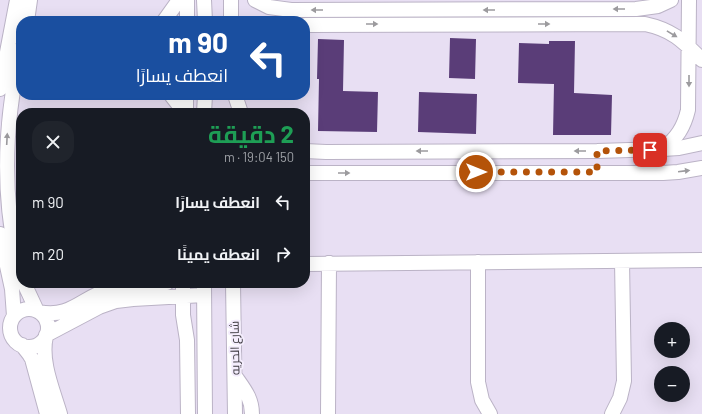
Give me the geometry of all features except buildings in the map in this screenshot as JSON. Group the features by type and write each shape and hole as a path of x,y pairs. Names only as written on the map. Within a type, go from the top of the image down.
{"street":[{"path":"0,89 3,58 17,0"},
{"path":"28,16 30,0"},
{"path":"168,16 179,0"},
{"path":"186,16 187,0"},
{"path":"204,0 205,16"},
{"path":"231,0 231,16"},
{"path":"255,0 269,7 280,10 289,16 346,5 384,5 440,10 645,8 658,6 671,0"},
{"path":"663,149 673,141 686,122 688,110 689,0"},
{"path":"645,8 648,10 650,16 645,24"},
{"path":"440,10 441,24"},
{"path":"310,25 645,24 658,26 680,38 702,60"},
{"path":"16,75 12,93 8,128 7,160 9,195 16,248"},
{"path":"175,100 181,108"},
{"path":"310,150 326,152 597,151 679,148 702,143"},
{"path":"446,151 446,172"},
{"path":"597,151 597,172"},
{"path":"326,152 320,160 321,168 326,173"},
{"path":"310,173 678,172 702,168"},
{"path":"0,234 13,293 13,317 10,332 15,341 21,345 32,358 47,414"},
{"path":"310,264 702,260"},
{"path":"612,414 620,398 624,380 622,261"},
{"path":"478,262 478,382 482,400 490,414"},
{"path":"328,414 329,264"},
{"path":"26,288 38,312 46,320 47,324 44,349 60,414"},
{"path":"0,327 18,313 27,309 46,314 62,313 102,292 116,288"},
{"name":"شارع الحريه","path":"233,288 235,414"},
{"path":"0,342 12,342 28,346 38,344 46,335 99,307 116,301 182,290 204,289 205,414"},
{"path":"182,290 187,340 188,414"},
{"path":"235,376 249,396 252,403 252,414"}],"route":[{"path":"476,172 597,172 597,151 650,150"}]}
